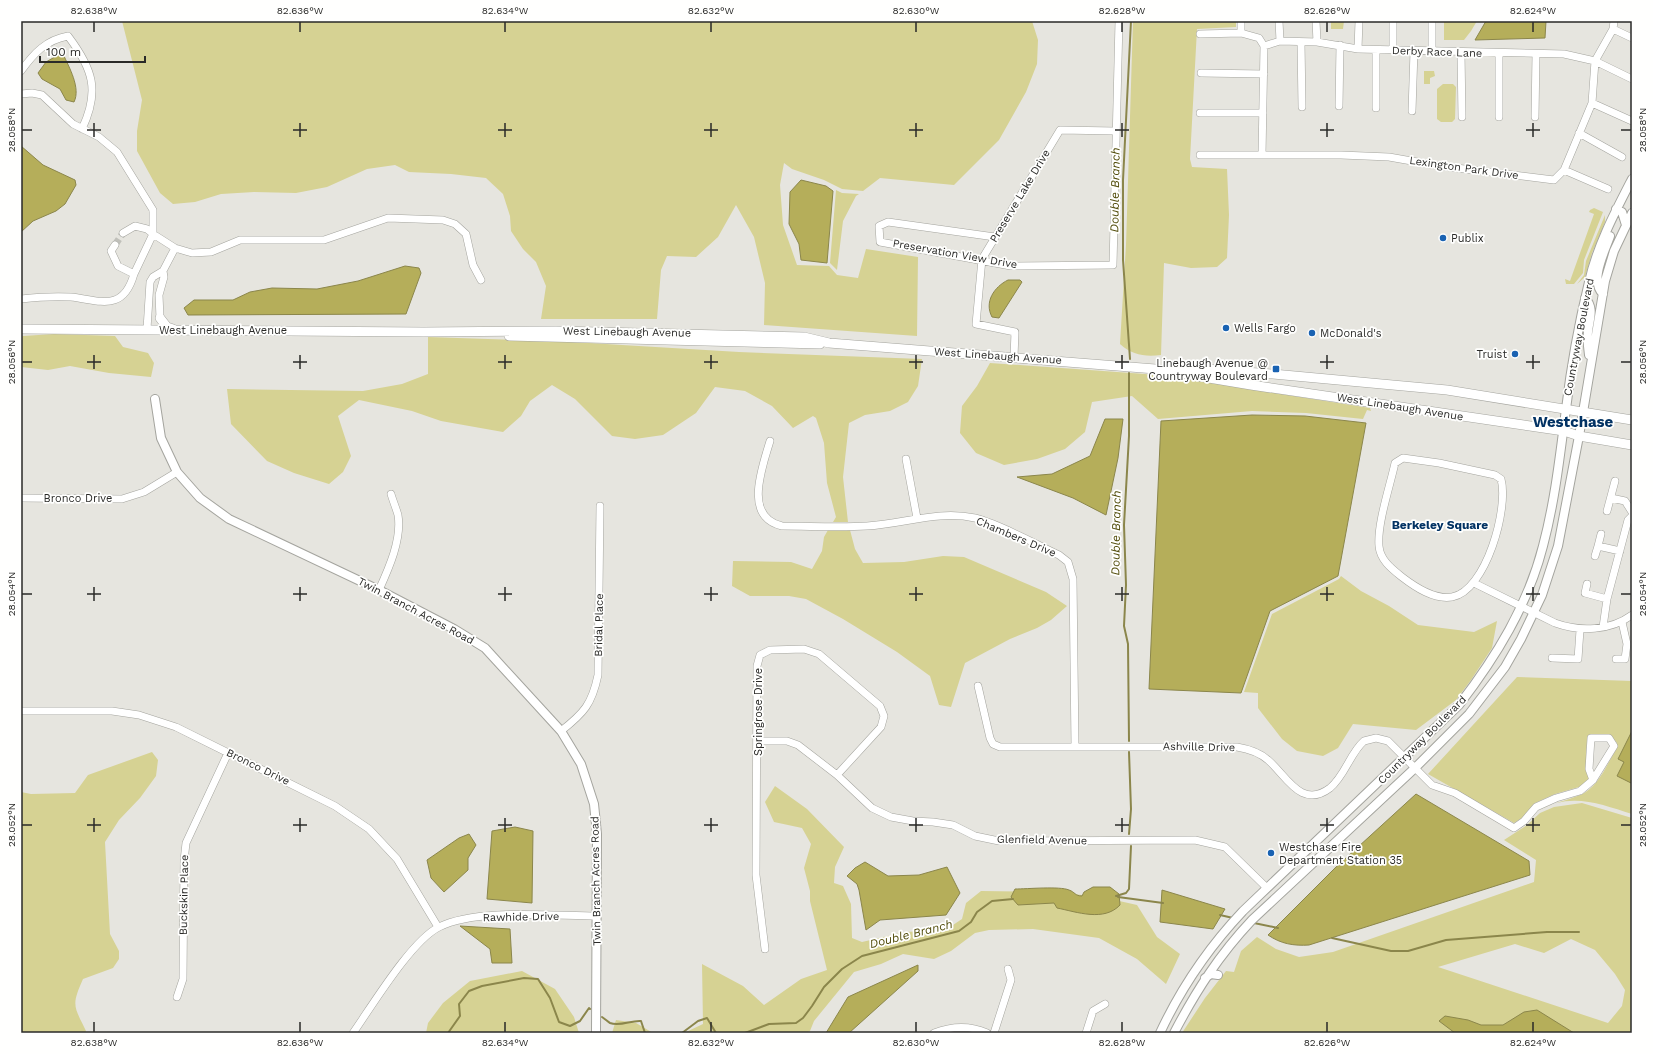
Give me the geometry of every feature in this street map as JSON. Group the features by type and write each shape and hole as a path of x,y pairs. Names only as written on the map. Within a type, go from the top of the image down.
{"main road":[{"path":"160,318 167,327 176,330"},
{"name":"West Linebaugh Avenue","path":"21,329 424,332 720,338 804,337 829,343 1168,370 1192,368 1274,374 1447,390 1632,420"},
{"name":"West Linebaugh Avenue","path":"1168,370 1181,374 1251,385 1564,431 1579,436 1632,445"},
{"path":"1347,398 1349,382"}],"street":[{"name":"Preservation View Drive","path":"995,237 888,222 879,226 880,242 982,259 1011,266 1113,265 1119,21"},
{"path":"1241,21 1241,33"},
{"path":"1264,46 1280,41 1279,21"},
{"path":"1316,21 1317,42"},
{"path":"1358,49 1359,21"},
{"path":"1393,50 1394,21"},
{"path":"1432,21 1432,52"},
{"path":"1608,189 1564,170 1592,103 1595,61 1613,29 1614,21"},
{"path":"1613,29 1632,38"},
{"path":"1200,34 1241,33 1259,38 1264,46 1262,155"},
{"path":"21,71 32,56 54,38 68,36 80,52 88,68 92,87 92,105 82,129"},
{"name":"Derby Race Lane","path":"1280,41 1317,42 1358,49 1376,50 1564,54 1595,61 1632,79"},
{"path":"1301,42 1302,107"},
{"path":"1338,106 1340,45"},
{"path":"1376,50 1376,108"},
{"path":"1412,112 1414,51"},
{"path":"1461,52 1462,117"},
{"path":"1499,53 1499,117"},
{"path":"1535,117 1536,54"},
{"path":"1201,73 1264,74"},
{"path":"21,94 32,93 42,96 73,124 99,137 117,152 153,210 153,234 131,283 116,299 105,303 71,298 40,296 21,299"},
{"path":"1592,103 1632,121"},
{"path":"1200,113 1263,113"},
{"name":"Preserve Lake Drive","path":"1014,357 1015,332 976,324 982,259 1060,130 1116,131"},
{"path":"1580,134 1622,157"},
{"name":"Lexington Park Drive","path":"1200,155 1390,157 1440,166 1554,180 1564,170"},
{"name":"Countryway Boulevard","path":"1160,1033 1199,963 1226,929 1459,705 1492,660 1522,606 1543,546 1552,508 1566,410 1585,298 1593,267 1615,212 1632,179"},
{"path":"1603,294 1597,283 1598,273 1612,229 1615,212 1622,212 1626,225"},
{"name":"Countryway Boulevard","path":"1174,1033 1205,979 1235,938 1252,920 1416,768 1469,714 1505,667 1534,612 1550,573 1561,534 1603,294 1614,251 1632,213"},
{"path":"122,233 136,226 147,229 175,248 192,253 211,252 240,240 324,240 388,218 443,220 456,224 466,234 472,265 481,280"},
{"path":"114,245 111,251 118,266 134,274"},
{"path":"147,329 150,282 153,277 163,271 175,248"},
{"path":"160,318 159,295 164,277 163,271"},
{"path":"1585,298 1590,303 1591,308 1588,338 1590,364"},
{"name":"Twin Branch Acres Road","path":"155,399 161,438 177,472 200,498 229,519 379,590 454,629 485,648 561,731 581,764 594,804 597,834 596,1033"},
{"name":"Chambers Drive","path":"770,441 759,477 760,510 772,524 782,526 868,526 917,518 950,515 980,520 1059,554 1068,562 1073,579 1075,746"},
{"path":"1403,458 1439,463 1495,475 1501,479 1503,486 1500,514 1494,542 1474,582 1467,590 1459,595 1451,597 1434,595 1405,579 1385,562 1379,548 1379,533 1398,460 1403,458"},
{"path":"906,459 917,518"},
{"name":"Bronco Drive","path":"21,498 122,499 144,492 177,472"},
{"path":"1607,511 1615,481"},
{"path":"379,590 389,568 396,546 398,516 391,494"},
{"path":"1610,498 1625,501 1632,512"},
{"name":"Bridal Place","path":"561,731 579,717 594,696 598,675 600,506"},
{"path":"1603,627 1606,599 1628,520 1632,516"},
{"path":"1595,556 1601,534"},
{"path":"1598,546 1620,551"},
{"path":"1474,582 1555,623 1580,630 1603,627 1622,622 1632,615"},
{"path":"1587,584 1584,596 1606,599"},
{"path":"1616,659 1625,659 1627,644 1622,622"},
{"path":"1552,658 1578,659 1580,630"},
{"name":"Springrose Drive","path":"765,949 756,875 758,741 757,666 760,655 770,650 804,650 819,654 880,706 884,716 881,727 837,775"},
{"name":"Ashville Drive","path":"978,686 990,738 994,744 1000,747 1237,747 1250,749 1264,757 1293,787 1306,794 1320,793 1331,787 1361,744 1369,739 1382,738 1388,741 1406,757 1432,785 1455,793 1514,828 1524,821 1536,807 1556,798 1580,791 1593,780 1614,746 1609,738 1591,738 1589,769 1593,780"},
{"path":"1459,705 1469,714"},
{"name":"Bronco Drive","path":"21,711 112,712 139,715 176,726 335,806 368,829 397,859 438,927"},
{"name":"Glenfield Avenue","path":"758,741 787,741 798,745 837,775 872,808 891,817 953,825 975,836 999,841 1195,840 1225,847 1267,888"},
{"name":"Buckskin Place","path":"177,997 183,979 184,862 186,843 228,753"},
{"path":"1267,888 1276,898"},
{"name":"Rawhide Drive","path":"353,1033 412,950 438,927 460,920 493,915 597,916"},
{"path":"994,1033 1011,980 1008,969"},
{"path":"1205,979 1211,974 1218,975"},
{"path":"1086,1033 1093,1011 1105,1004"},
{"path":"934,1033 945,1029 961,1027 978,1029 987,1033"}],"shaded area":[{"path":"122,21 1032,21 1038,40 1037,64 1026,92 999,140 954,185 880,178 863,191 842,189 824,180 792,169 784,163 780,185 783,225 797,265 829,266 837,275 858,278 866,249 918,257 917,336 764,325 765,283 754,237 736,205 718,237 696,257 667,256 661,270 657,319 541,319 546,286 536,262 523,249 511,231 510,216 503,194 486,178 451,174 409,172 395,165 367,169 327,187 296,193 254,192 221,194 195,202 173,204 160,193 137,151 137,131 142,100"},
{"path":"1133,21 1236,21 1236,27 1197,29 1190,159 1192,167 1227,169 1229,215 1227,258 1217,267 1191,268 1164,263 1161,355 1155,356 1134,353 1120,344 1126,245"},
{"path":"1331,21 1344,21 1343,29 1331,29"},
{"path":"1444,21 1477,21 1464,40 1444,40"},
{"path":"1486,21 1546,21 1545,38 1475,40"},
{"path":"60,54 63,54 75,84 76,96 74,102 66,100 60,89 42,79 38,73 46,62"},
{"path":"1424,71 1434,71 1435,76 1430,78 1430,84 1424,84"},
{"path":"1443,84 1453,84 1456,87 1455,119 1452,122 1441,122 1437,119 1437,89"},
{"path":"21,146 43,165 75,180 76,185 65,204 56,211 33,221 21,232"},
{"path":"801,180 826,186 833,191 827,263 801,260 799,244 789,224 790,192"},
{"path":"836,190 842,193 859,194 856,196 843,221 837,270 830,263"},
{"path":"1594,208 1603,212 1584,260 1583,273 1574,284 1566,284 1565,279 1570,281 1594,214 1589,212"},
{"path":"1605,215 1605,222 1592,253 1585,277 1577,284 1584,275 1586,261"},
{"path":"405,266 419,268 421,273 406,314 188,315 184,308 194,300 233,300 250,292 272,288 317,289 358,281"},
{"path":"1008,280 1020,280 1022,282 999,318 992,317 989,306 992,296 998,287"},
{"path":"54,334 115,336 123,347 148,353 154,363 151,377 109,373 70,366 48,370 21,367 21,337"},
{"path":"428,337 572,342 739,352 922,359 918,386 908,402 890,411 865,415 849,423 843,477 848,522 833,522 836,517 827,483 824,443 816,418 813,416 793,428 772,406 745,391 715,387 696,413 663,435 635,439 612,436 575,399 552,385 530,401 521,416 503,432 441,421 412,411 359,400 338,416 351,456 343,472 329,484 294,473 267,461 231,424 227,389 363,391 402,384 428,374"},
{"path":"990,363 1145,374 1370,408 1371,411 1367,410 1363,419 1306,413 1252,411 1158,419 1132,396 1092,402 1085,432 1065,449 1037,459 1004,465 976,453 960,433 962,406 977,386"},
{"path":"1252,415 1305,416 1366,423 1338,576 1270,611 1241,693 1149,689 1161,421"},
{"path":"1105,419 1123,419 1118,458 1106,515 1073,498 1017,477 1052,474 1090,456"},
{"path":"828,530 850,530 855,549 863,563 904,562 943,556 964,557 1046,592 1067,606 1051,620 1037,628 1010,639 965,663 951,707 939,705 930,676 897,652 843,619 806,599 789,596 750,596 732,586 733,561 791,562 812,569 822,551 824,537"},
{"path":"1341,576 1361,591 1389,606 1418,625 1474,632 1497,621 1492,648 1456,700 1416,730 1353,724 1338,748 1323,756 1297,751 1282,739 1258,708 1258,693 1244,692 1272,614 1339,579"},
{"path":"1517,677 1632,681 1632,814 1596,803 1584,801 1561,802 1550,805 1586,792 1597,781 1617,748 1617,743 1609,734 1591,734 1587,738 1586,768 1589,779 1579,787 1555,794 1535,803 1522,818 1514,823 1428,774"},
{"path":"1632,731 1631,783 1617,776 1624,762 1618,759"},
{"path":"152,752 158,760 156,776 140,798 119,820 105,842 110,934 119,951 119,959 113,968 83,979 77,995 76,1006 86,1031 85,1033 21,1033 21,792 31,794 75,793 88,775"},
{"path":"775,786 807,809 844,847 835,867 834,883 843,886 851,904 852,938 862,942 905,932 926,931 950,927 962,919 966,903 981,891 1058,892 1106,898 1137,905 1157,937 1180,954 1166,984 1137,959 1099,938 1033,929 989,930 975,933 951,951 934,959 903,954 881,964 854,972 814,1021 810,1031 806,1033 677,1033 686,1032 703,1024 702,964 743,986 764,1005 801,979 827,970 810,901 810,891 804,868 811,844 802,828 774,822 765,802"},
{"path":"1416,794 1529,861 1530,875 1309,945 1288,944 1268,935 1335,868"},
{"path":"1582,803 1632,818 1632,1033 1182,1033 1205,998 1226,971 1234,972 1241,951 1257,937 1276,949 1299,957 1333,952 1534,882 1536,860 1504,840 1527,825 1540,813 1554,807","holes":["1571,939 1595,950 1615,974 1625,990 1622,1006 1608,1023 1438,967 1515,944 1544,953"]},
{"path":"515,827 533,831 532,903 487,899 492,831"},
{"path":"469,834 476,845 468,858 468,870 444,892 431,878 427,860 459,838"},
{"path":"865,862 888,876 919,875 947,867 960,893 946,915 880,920 866,930 857,884 847,876 855,868"},
{"path":"1093,887 1110,887 1119,894 1120,905 1114,910 1106,913 1090,914 1057,908 1054,903 1018,905 1011,897 1015,889 1043,888 1065,889 1082,896 1084,892"},
{"path":"1162,890 1225,909 1213,929 1160,922"},
{"path":"460,926 510,929 512,963 492,963 490,949"},
{"path":"918,965 918,971 849,1033 826,1033 848,997"},
{"path":"522,971 555,989 574,1017 579,1033 426,1033 428,1023 443,1003 470,981"},
{"path":"1537,1010 1574,1033 1455,1033 1439,1021 1445,1016 1468,1020 1481,1025 1503,1025 1524,1012"},
{"path":"616,1020 636,1023 653,1033 612,1033"}],"waterway":[{"name":"Double Branch","path":"1130,359 1123,260 1123,180 1131,21"},
{"name":"Double Branch","path":"1129,373 1129,436 1124,525 1126,585 1124,626 1128,644 1129,741"},
{"name":"Double Branch","path":"1129,752 1131,809 1129,834"},
{"name":"Double Branch","path":"1116,896 1126,893 1129,889 1131,846"},
{"name":"Double Branch","path":"1118,897 1163,903"},
{"name":"Double Branch","path":"745,1033 769,1024 796,1023 803,1018 824,987 842,969 862,956 959,931 971,922 977,912 992,901 1013,899"},
{"path":"1220,915 1233,918"},
{"path":"1254,923 1278,928"},
{"path":"1332,938 1391,951 1408,951 1446,940 1547,932 1579,932"},
{"name":"Double Branch","path":"448,1033 460,1016 459,1004 469,991 482,986 524,978 538,979 550,998 559,1022 570,1026 580,1021 589,1008 590,1009"},
{"name":"Double Branch","path":"602,1017 609,1023 614,1024 641,1021 645,1033"},
{"name":"Double Branch","path":"682,1033 698,1021 707,1018 716,1033"}],"tunnel":[{"path":"115,245 123,233"}],"place":[{"name":"Publix","path":"1443,238"},
{"name":"Wells Fargo","path":"1226,328"},
{"name":"McDonald's","path":"1312,333"},
{"name":"Truist","path":"1515,354"},
{"name":"Linebaugh Avenue @ Countryway Boulevard","path":"1276,369"},
{"name":"Westchase Fire Department Station 35","path":"1271,853"}],"district":[{"name":"Westchase","path":"1573,422"},
{"name":"Berkeley Square","path":"1440,525"}]}
